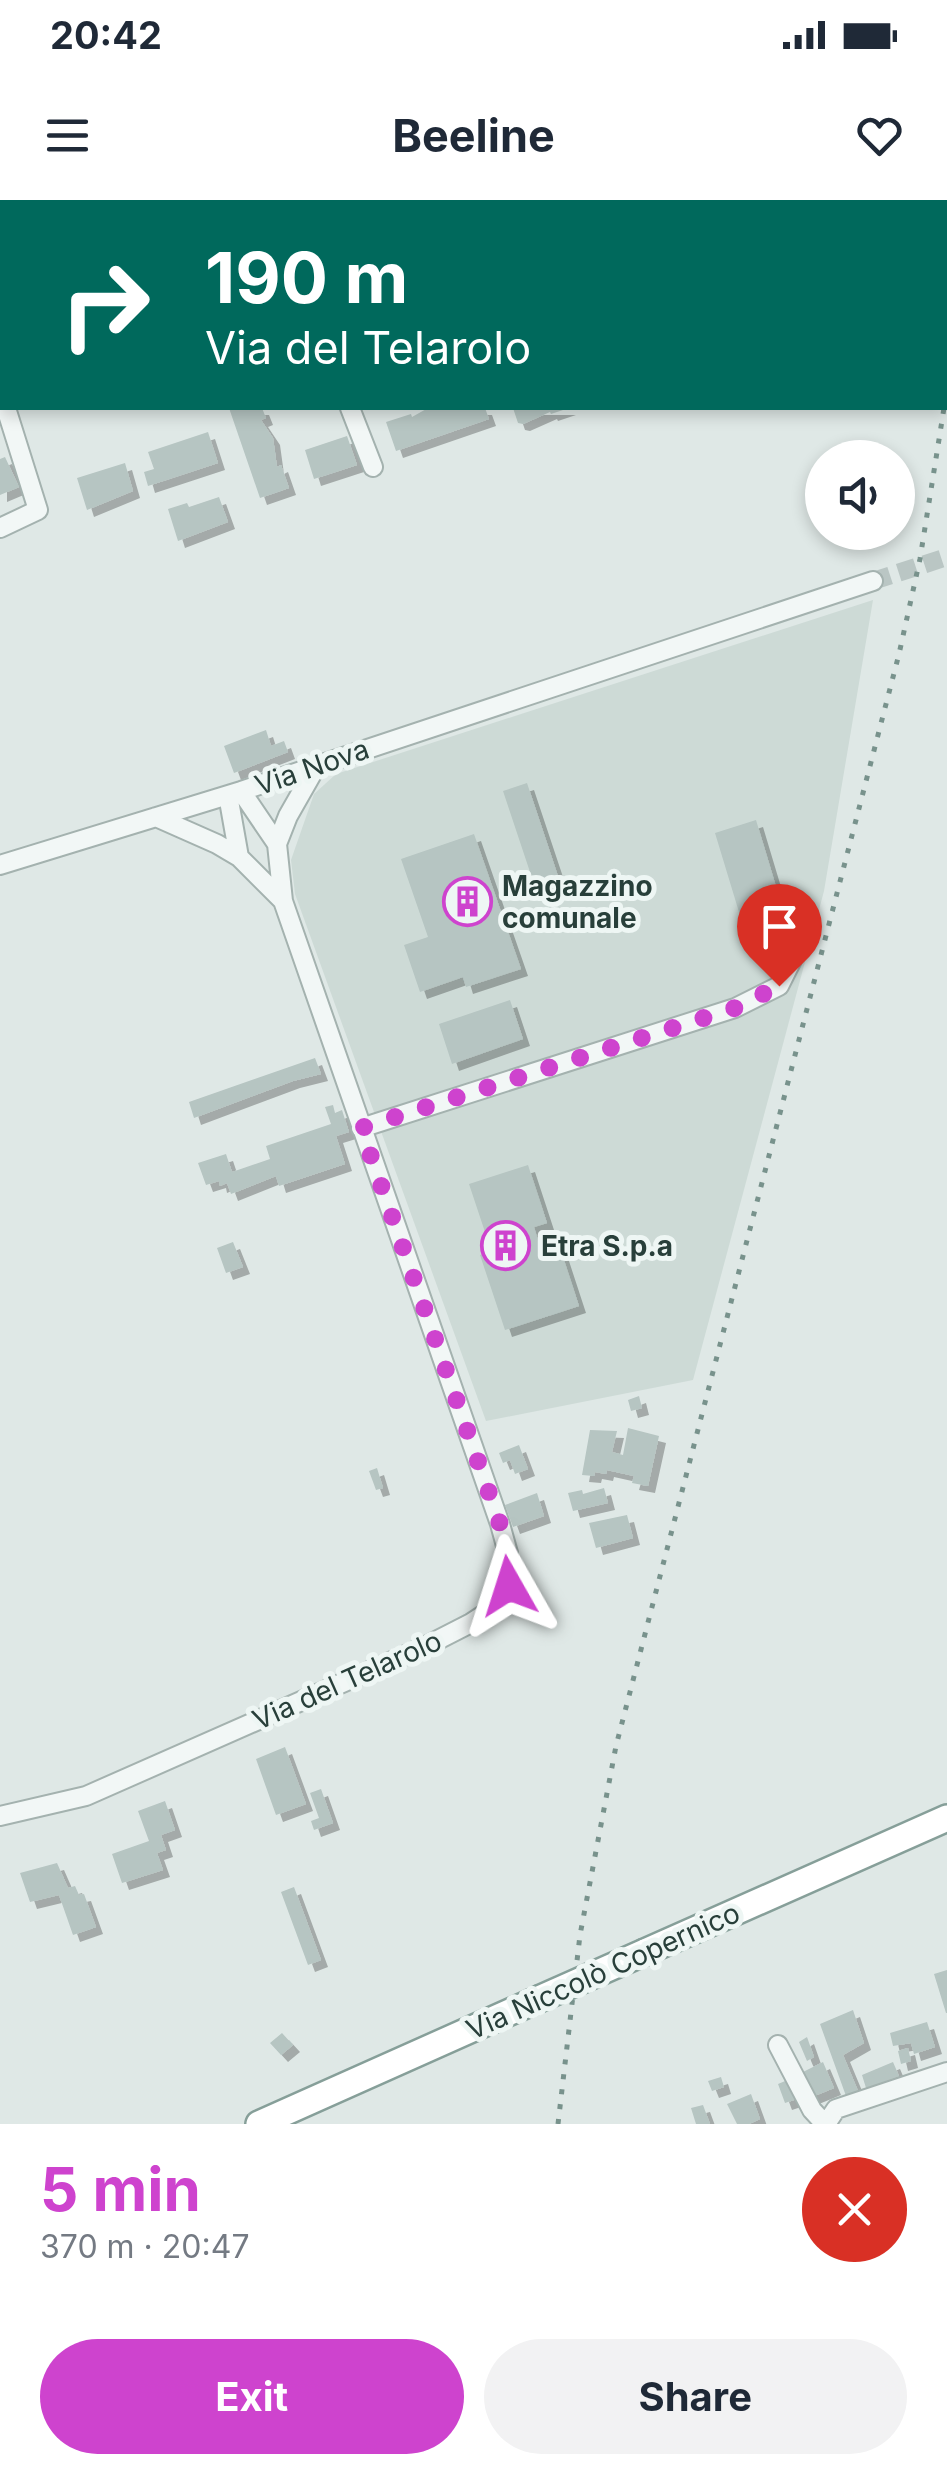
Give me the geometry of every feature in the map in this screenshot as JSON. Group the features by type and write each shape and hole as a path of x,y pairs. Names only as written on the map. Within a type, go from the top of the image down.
{"highway":[{"name":"Via Niccolò Copernico","path":"259,2124 947,1818"}],"street":[{"path":"0,528 38,510 7,410"},
{"path":"351,410 374,467"},
{"name":"Via Nova","path":"0,865 234,793 873,581"},
{"path":"282,902 277,844 317,765"},
{"path":"234,793 277,844"},
{"path":"234,793 239,857"},
{"path":"156,817 239,857 282,902"},
{"name":"Via del Telarolo","path":"0,1816 86,1796 426,1646 500,1604 509,1586 508,1554 500,1524 282,902"},
{"path":"361,1128 735,1008 779,986 792,960"},
{"path":"778,2045 812,2110 826,2124 836,2109 947,2072"}],"shaded area":[{"path":"873,600 824,891 693,1380 486,1421 295,894 291,860 314,794 336,774"}],"building":[{"path":"230,410 263,410 266,418 261,420 273,438 277,467 281,465 289,488 260,498"},
{"path":"424,410 486,410 489,419 396,451 386,422 411,414 412,417"},
{"path":"514,410 563,410 523,424 518,423"},
{"path":"208,432 218,463 148,486 144,472 154,469 148,452"},
{"path":"347,436 357,465 314,479 305,450"},
{"path":"5,457 19,487 0,495 0,459"},
{"path":"125,463 133,491 87,510 77,478"},
{"path":"219,497 228,522 178,541 168,509"},
{"path":"266,730 271,746 284,741 288,752 234,773 224,746"},
{"path":"527,783 559,879 535,887 503,791"},
{"path":"756,820 783,910 742,922 715,833"},
{"path":"474,834 521,969 466,987 463,977 420,992 404,945 428,937 401,859"},
{"path":"510,1000 523,1039 452,1064 439,1024"},
{"path":"315,1058 321,1074 194,1118 189,1102"},
{"path":"333,1105 335,1113 342,1110 349,1132 336,1136 345,1164 279,1186 276,1176 231,1194 227,1183 206,1185 198,1163 226,1154 232,1172 270,1159 266,1146 331,1124 325,1107"},
{"name":"Etra S.p.a","path":"528,1165 547,1223 534,1227 542,1254 560,1248 579,1306 505,1330 480,1255 495,1250 493,1242 489,1244 469,1184"},
{"path":"233,1242 243,1267 226,1273 217,1248"},
{"path":"639,1396 642,1408 631,1411 628,1400"},
{"path":"628,1428 659,1436 648,1486 632,1483 634,1476 607,1470 606,1474 582,1475 590,1430 617,1431 612,1452 623,1455"},
{"path":"519,1445 528,1469 515,1474 510,1460 503,1463 499,1453"},
{"path":"377,1468 383,1488 376,1490 369,1471"},
{"path":"604,1488 608,1503 573,1511 568,1493 582,1490 583,1494"},
{"path":"537,1493 544,1516 513,1527 505,1505"},
{"path":"627,1515 633,1538 596,1548 589,1523"},
{"path":"285,1747 306,1804 276,1815 256,1759"},
{"path":"321,1789 333,1823 314,1830 311,1821 319,1818 310,1793"},
{"path":"165,1801 175,1830 161,1835 166,1850 157,1853 163,1870 122,1883 112,1854 149,1841 138,1811"},
{"path":"57,1863 68,1888 75,1886 79,1895 84,1894 96,1927 73,1935 59,1895 30,1902 20,1873"},
{"path":"294,1887 321,1960 308,1965 281,1892"},
{"path":"947,1970 947,2013 946,2013 934,1974"},
{"path":"853,2010 864,2043 843,2055 858,2091 846,2096 820,2024"},
{"path":"927,2022 935,2047 914,2054 911,2043 893,2046 890,2033"},
{"path":"282,2033 293,2045 281,2055 270,2043"},
{"path":"807,2037 814,2057 807,2061 799,2042"},
{"path":"908,2048 911,2061 901,2064 898,2051"},
{"path":"823,2062 834,2088 812,2097 803,2072"},
{"path":"893,2062 899,2076 866,2088 862,2075"},
{"path":"721,2077 724,2087 712,2091 708,2081"},
{"path":"790,2079 797,2099 785,2103 778,2084"},
{"path":"751,2094 760,2119 737,2124 727,2104"},
{"path":"703,2105 710,2124 696,2124 691,2108"}],"tunnel":[{"path":"873,581 947,557"}],"railway":[{"path":"558,2124 580,1935 616,1746 899,654 920,559 944,410"}],"place":[{"name":"Magazzino comunale","path":"467,902"},
{"name":"Etra S.p.a","path":"506,1246"}],"route":[{"path":"509,1586 508,1554 500,1524 361,1128 735,1008 779,986"}]}
